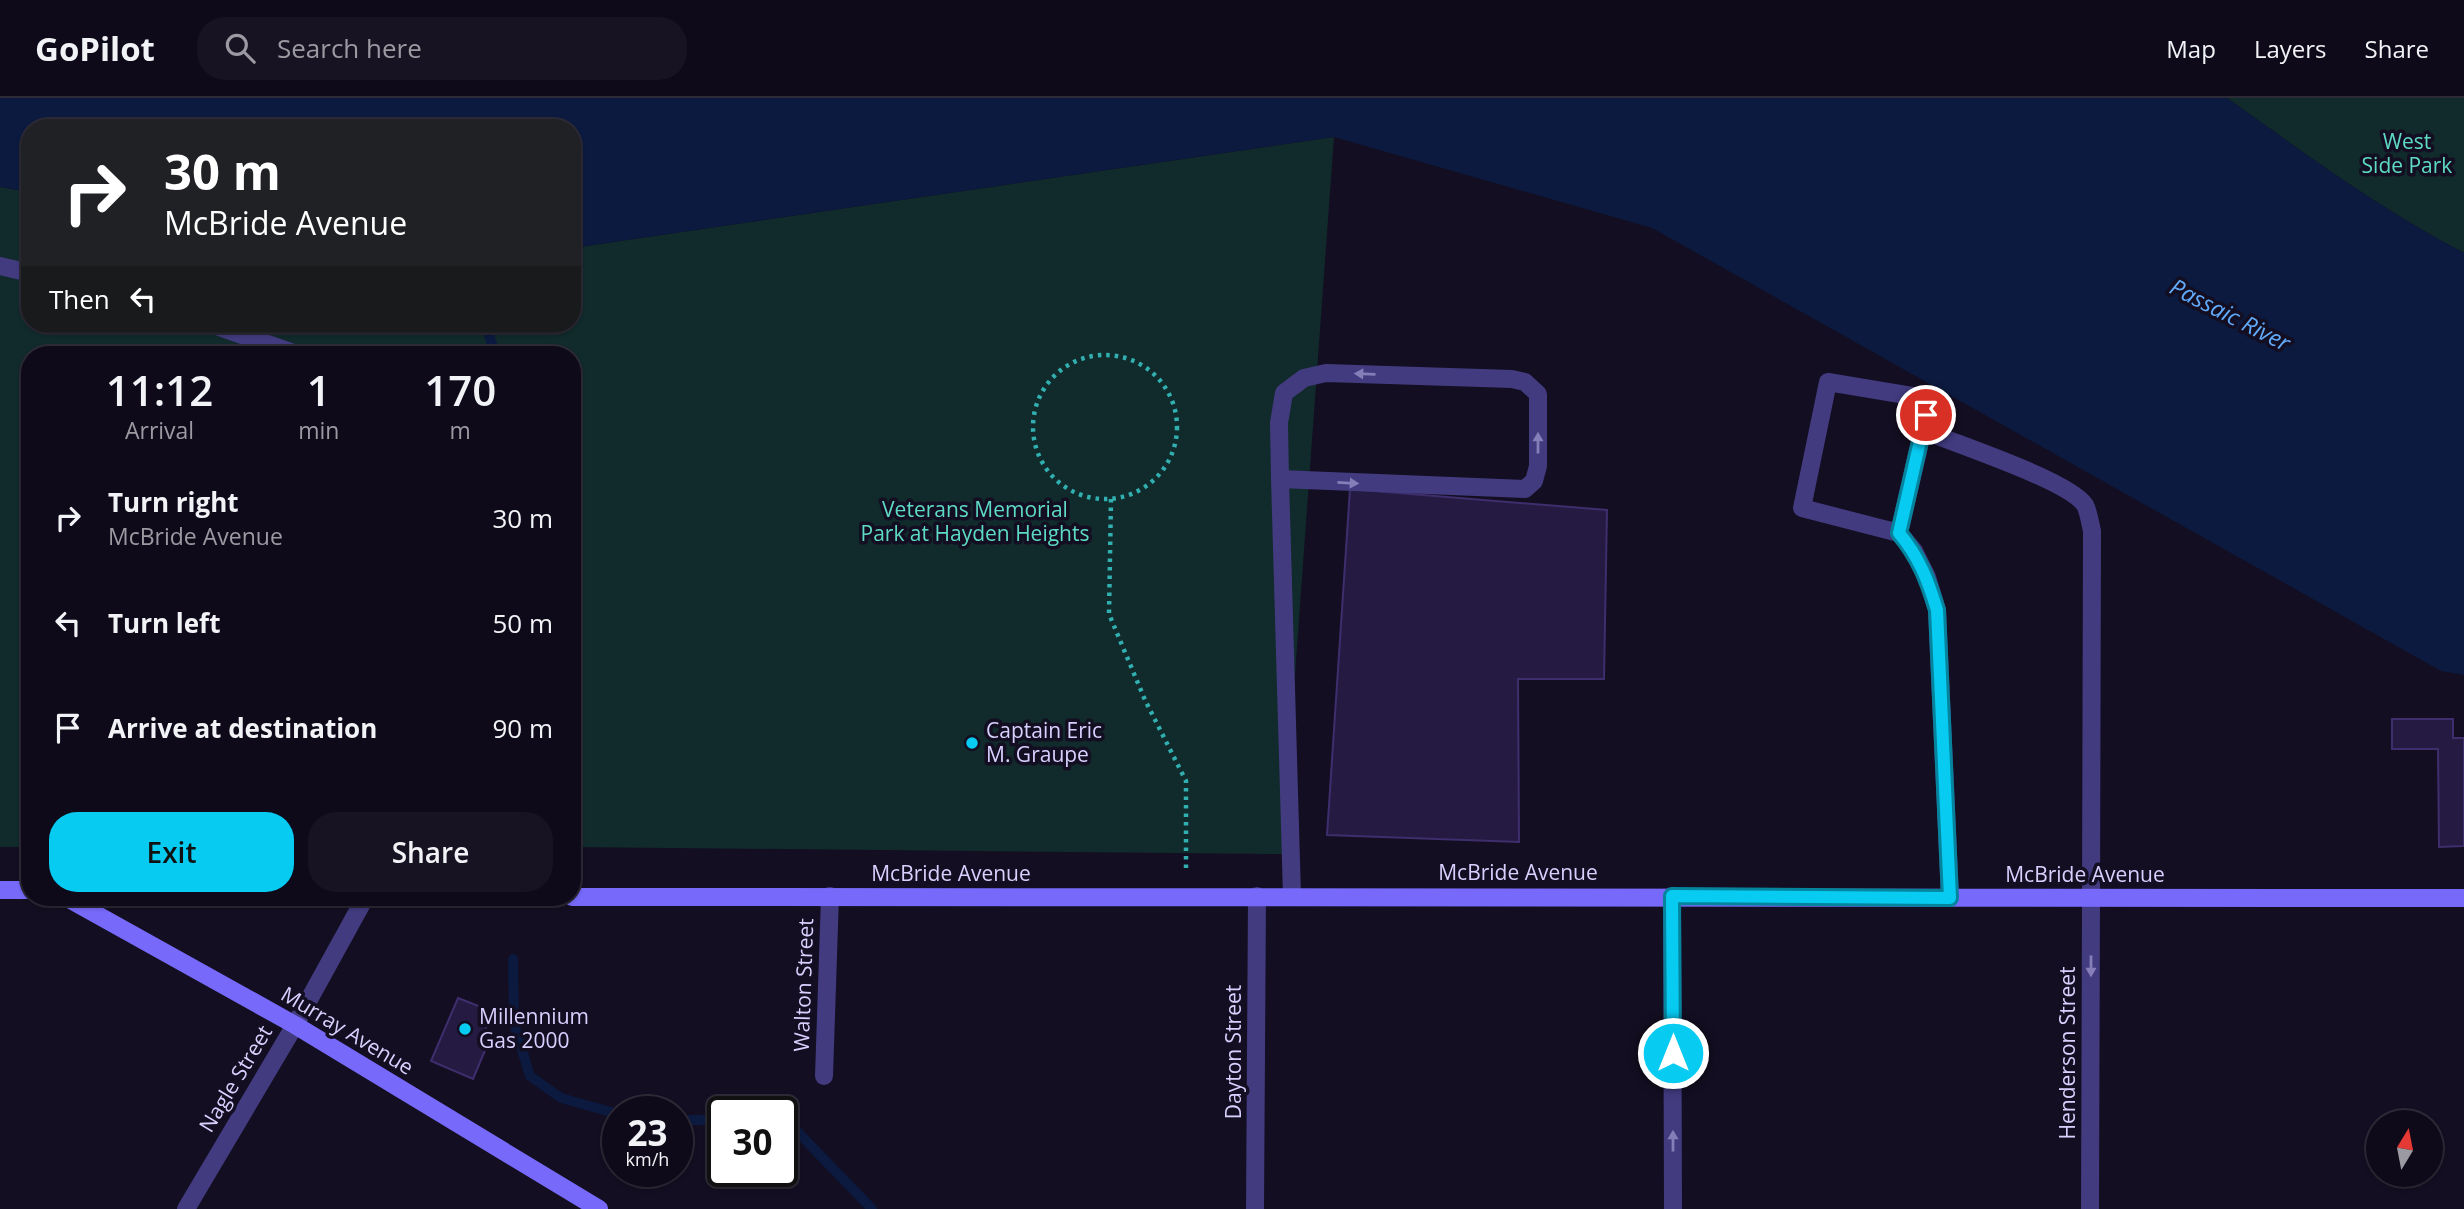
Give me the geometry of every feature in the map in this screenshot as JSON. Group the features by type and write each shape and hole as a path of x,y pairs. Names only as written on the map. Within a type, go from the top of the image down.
{"main road":[{"path":"0,890 21,890"},
{"name":"McBride Avenue","path":"581,897 2464,898"},
{"name":"Murray Avenue","path":"81,906 295,1025 599,1209"}],"street":[{"path":"0,266 21,271"},
{"path":"237,333 273,346"},
{"path":"1280,480 1525,489 1534,481 1538,467 1538,394 1525,382 1512,379 1326,373 1304,378 1284,393 1279,423 1280,480 1292,896"},
{"path":"1899,533 1930,399 1828,382 1802,508 1899,533 1914,551 1927,577 1937,610 1950,898"},
{"name":"Henderson Street","path":"1923,430 2056,484 2084,504 2089,516 2092,531 2090,1209"},
{"name":"Dayton Street","path":"1255,1209 1257,896"},
{"path":"1672,896 1674,1209"},
{"name":"Walton Street","path":"824,1076 830,897"},
{"name":"Nagle Street","path":"186,1209 295,1025 361,906"}],"path":[{"path":"1105,354 1129,358 1157,376 1172,396 1178,422 1175,447 1166,467 1148,486 1126,496 1111,499 1086,497 1062,486 1045,468 1032,436 1034,411 1049,380 1068,364 1105,354"},
{"path":"1111,499 1109,614 1145,700 1186,781 1186,896"}],"green space":[{"name":"West Side Park","path":"2227,98 2464,98 2464,253 2372,199"},
{"name":"Veterans Memorial Park at Hayden Heights","path":"1334,137 1282,854 581,847 581,346 21,346 21,847 0,847 0,187 21,190 21,333 581,333 581,247"}],"water":[{"name":"Passaic River","path":"0,98 2227,98 2372,199 2464,253 2464,675 2441,671 1652,228 1334,137 581,247 581,119 21,119 21,190 0,187"}],"building":[{"path":"1350,489 1607,510 1604,679 1518,679 1519,842 1327,835"},
{"path":"2392,719 2453,719 2453,738 2464,738 2464,846 2439,847 2438,749 2392,749"},
{"name":"Millennium Gas 2000","path":"458,998 486,1009 486,1048 473,1079 431,1061"}],"waterway":[{"path":"489,333 492,346"},
{"path":"513,959 514,1023 530,1076 561,1098 602,1110"},
{"path":"693,1120 707,1120"},
{"path":"798,1132 872,1209"}],"place":[{"name":"Captain Eric M. Graupe","path":"972,743"},
{"name":"Millennium Gas 2000","path":"465,1029"}],"route":[{"path":"1673,1053 1672,896 1950,898 1937,610 1927,577 1914,551 1899,533 1926,415"}]}
